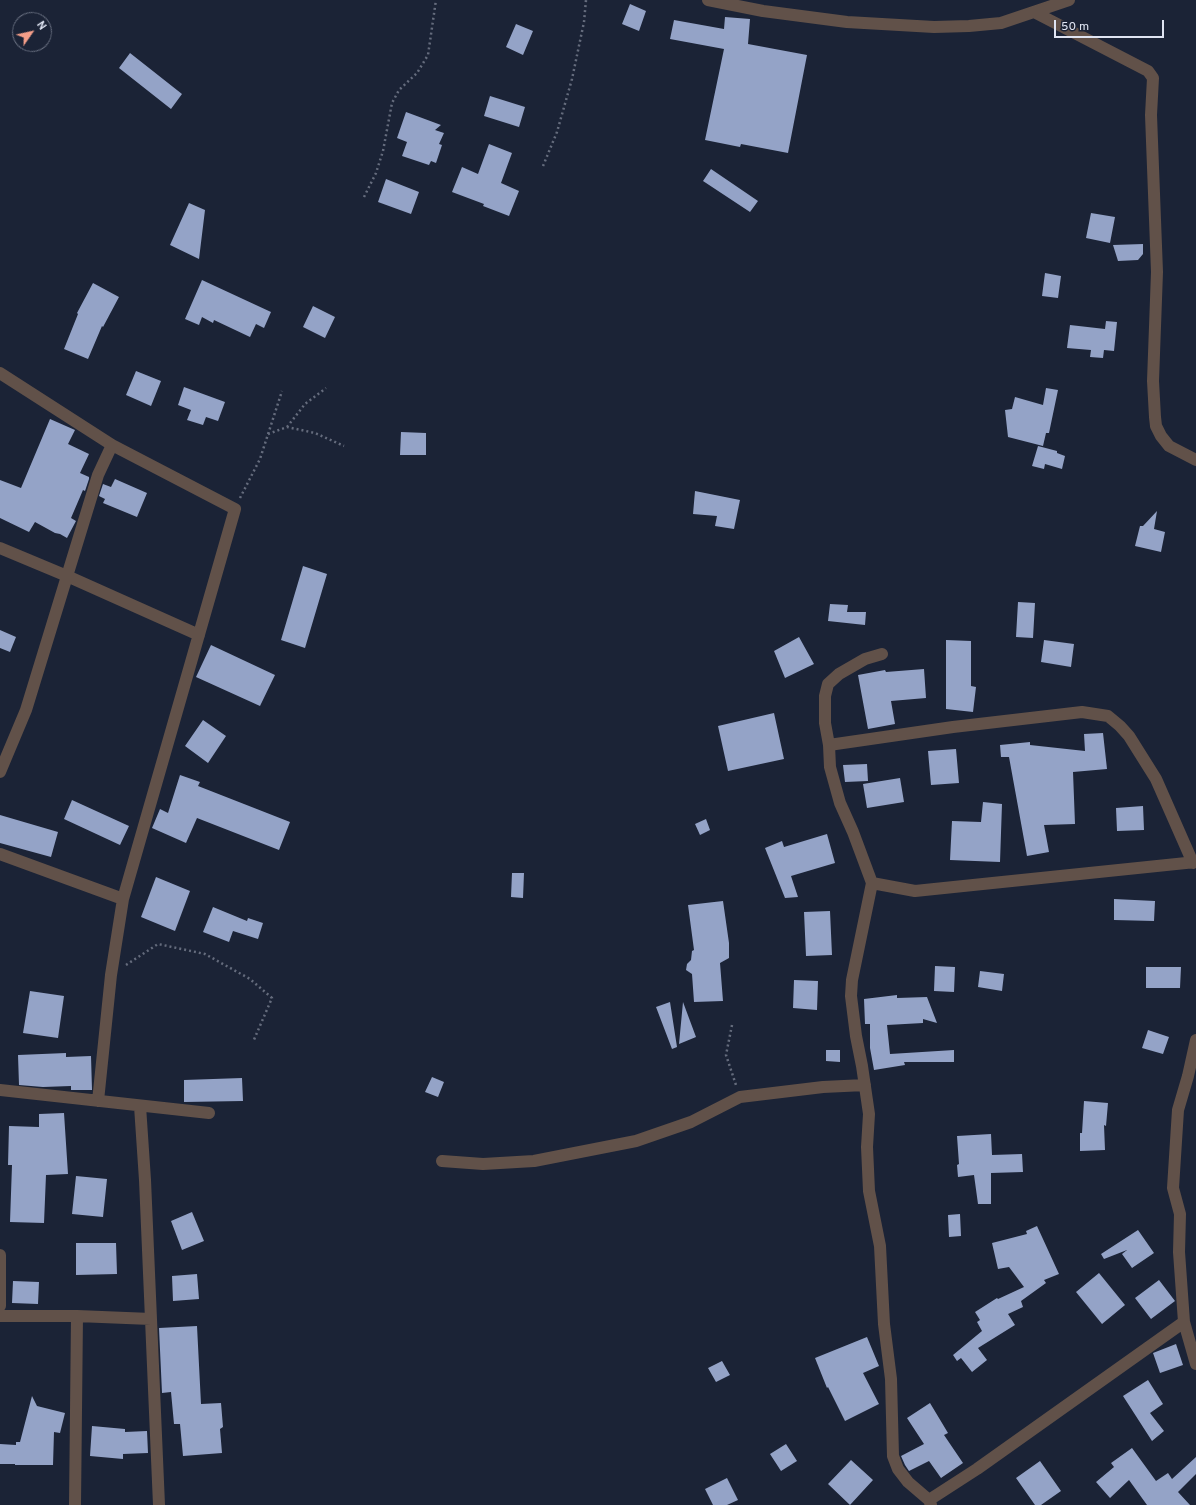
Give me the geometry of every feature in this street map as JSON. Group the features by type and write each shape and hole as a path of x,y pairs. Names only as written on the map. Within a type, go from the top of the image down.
{"street":[{"path":"708,0 756,5 847,22 934,27 968,26 1001,22 1069,0"},
{"path":"1034,12 1148,71 1153,78 1151,115 1157,272 1153,381 1156,426 1161,436 1169,446 1196,460"},
{"path":"0,373 112,445 235,509 123,899 111,975 98,1101"},
{"path":"0,772 26,710 98,475 112,445"},
{"path":"0,548 199,635"},
{"path":"882,654 865,659 839,674 828,684 825,696 825,723 830,745 830,767 840,803 853,832 872,883 852,980 851,996 868,1114 867,1147 869,1190 880,1246 884,1324 890,1379 892,1456 898,1469 908,1482 930,1503 1184,1322"},
{"path":"830,745 953,727 1082,712 1108,716 1129,736 1156,779 1194,863 915,890 872,883"},
{"path":"0,854 123,899"},
{"path":"1196,1040 1188,1076 1178,1110 1173,1188 1180,1214 1179,1252 1184,1322 1196,1364"},
{"path":"442,1161 484,1164 534,1161 636,1141 691,1122 740,1097 823,1087 865,1085"},
{"path":"0,1090 210,1113"},
{"path":"140,1106 145,1180 159,1505"},
{"path":"0,1255 0,1306"},
{"path":"0,1316 77,1316 151,1319"},
{"path":"75,1505 77,1316"}],"path":[{"path":"364,197 376,173 383,151 392,103 399,90 417,73 428,55 436,0"},
{"path":"543,166 558,132 572,79 584,22 586,0"},
{"path":"268,434 287,427 305,404 326,388"},
{"path":"235,509 260,459 282,391"},
{"path":"287,427 315,433 344,446"},
{"path":"111,975 158,944 205,954 250,979 272,998 253,1042"},
{"path":"732,1025 726,1054 740,1097"}],"building":[{"path":"630,4 646,11 639,31 622,24"},
{"path":"725,17 750,19 748,44 807,55 788,153 741,144 740,147 705,140 724,49 670,39 674,20 724,29"},
{"path":"516,24 533,31 523,55 506,47"},
{"path":"130,53 182,94 171,109 119,68"},
{"path":"490,96 525,107 519,127 484,116"},
{"path":"406,112 441,125 435,130 444,133 439,144 442,145 436,163 431,161 429,165 402,156 407,142 397,138"},
{"path":"489,144 512,153 501,183 519,191 509,216 483,206 484,204 452,192 462,167 478,174"},
{"path":"711,169 758,201 750,212 703,181"},
{"path":"386,179 419,192 411,214 378,202"},
{"path":"189,203 205,210 199,259 170,245"},
{"path":"1091,213 1115,217 1110,243 1086,238"},
{"path":"1143,244 1143,254 1138,260 1118,261 1113,245"},
{"path":"1045,273 1061,276 1058,298 1042,296"},
{"path":"202,280 271,312 264,328 256,324 250,337 214,320 213,323 202,317 199,325 185,319"},
{"path":"93,283 119,297 103,327 102,326 88,359 64,349 78,314 77,313"},
{"path":"313,306 335,317 325,338 303,327"},
{"path":"1106,321 1117,322 1114,351 1104,350 1103,358 1090,357 1091,350 1067,348 1070,325 1105,329"},
{"path":"136,371 161,381 151,406 126,395"},
{"path":"184,387 225,402 218,421 206,417 203,425 187,420 191,410 178,405"},
{"path":"1046,388 1058,390 1049,433 1046,433 1043,446 1008,437 1005,410 1012,409 1015,397 1043,405"},
{"path":"50,419 75,430 68,444 89,454 80,473 89,477 89,479 85,491 83,490 71,518 76,521 67,538 35,522 29,532 0,518 0,480 21,488"},
{"path":"401,432 426,433 426,455 400,455"},
{"path":"1038,446 1057,451 1057,453 1065,456 1062,469 1045,464 1044,469 1032,466"},
{"path":"115,479 147,493 137,517 103,503 105,499 99,496 103,484 111,487"},
{"path":"695,491 740,500 734,529 715,526 717,516 693,514"},
{"path":"1157,511 1154,529 1165,532 1161,552 1135,546 1140,526 1143,526"},
{"path":"303,566 327,574 305,648 281,640"},
{"path":"1018,602 1035,603 1033,638 1016,637"},
{"path":"830,604 848,605 847,612 866,612 865,625 828,621"},
{"path":"0,630 16,637 10,652 0,648"},
{"path":"799,637 814,664 785,678 774,651"},
{"path":"946,640 971,641 971,686 976,687 973,712 946,709"},
{"path":"1044,640 1074,644 1071,667 1041,662"},
{"path":"211,645 275,675 260,706 196,677"},
{"path":"924,669 926,698 891,701 895,724 868,729 858,675 885,670 886,672"},
{"path":"774,713 784,759 728,771 718,726"},
{"path":"203,720 226,736 208,763 185,746"},
{"path":"1103,733 1107,769 1073,772 1075,824 1044,825 1049,852 1027,856 1009,757 1001,757 1000,745 1030,742 1030,745 1085,751 1084,734"},
{"path":"956,749 959,783 931,785 928,751"},
{"path":"867,764 868,781 845,782 843,765"},
{"path":"180,775 200,782 198,786 290,822 279,850 197,818 186,843 152,828 160,809 168,813"},
{"path":"900,778 904,802 867,808 863,784"},
{"path":"72,800 129,826 120,845 64,819"},
{"path":"983,802 1002,804 1000,862 950,860 952,821 981,822"},
{"path":"1143,806 1144,830 1117,831 1116,808"},
{"path":"0,815 58,832 51,857 0,843"},
{"path":"706,819 710,830 700,835 695,824"},
{"path":"827,834 835,863 791,876 798,897 785,898 765,848 782,841 784,847"},
{"path":"512,873 524,873 523,898 511,897"},
{"path":"156,877 190,891 175,931 141,917"},
{"path":"1114,899 1155,901 1154,921 1114,920"},
{"path":"723,901 729,943 729,958 720,963 723,1001 694,1002 692,974 686,970 687,964 691,960 692,951 694,950 688,905"},
{"path":"213,907 247,921 248,918 263,923 258,939 233,931 229,942 203,932"},
{"path":"830,911 832,955 806,956 804,912"},
{"path":"935,966 955,967 954,992 934,991"},
{"path":"1146,967 1181,967 1180,988 1146,988"},
{"path":"980,971 1004,974 1002,991 978,987"},
{"path":"794,980 818,981 817,1010 793,1008"},
{"path":"30,991 64,996 58,1038 23,1033"},
{"path":"897,995 897,998 927,997 937,1023 923,1019 923,1023 887,1025 890,1054 954,1050 954,1062 904,1062 905,1065 874,1070 870,1048 870,1024 865,1024 864,999"},
{"path":"670,1002 677,1047 672,1049 656,1007"},
{"path":"683,1002 696,1037 679,1044"},
{"path":"1148,1030 1169,1037 1163,1054 1142,1048"},
{"path":"826,1050 840,1050 840,1062 826,1061"},
{"path":"66,1053 66,1057 91,1056 92,1090 71,1090 71,1086 43,1087 19,1085 18,1055"},
{"path":"432,1077 444,1082 438,1097 425,1092"},
{"path":"242,1078 243,1101 184,1102 184,1080"},
{"path":"1084,1101 1108,1103 1106,1126 1104,1125 1105,1150 1080,1151 1080,1133 1082,1133"},
{"path":"64,1113 68,1174 46,1175 44,1223 10,1222 12,1165 8,1165 9,1126 39,1127 39,1114"},
{"path":"991,1134 992,1155 1022,1154 1023,1172 991,1173 991,1204 978,1204 974,1175 958,1177 957,1165 959,1164 957,1136"},
{"path":"76,1176 107,1179 103,1217 72,1214"},
{"path":"192,1212 204,1241 182,1250 171,1221"},
{"path":"960,1214 961,1236 949,1237 948,1215"},
{"path":"1037,1226 1059,1274 1044,1280 1046,1283 1021,1301 1023,1307 1008,1314 1015,1325 978,1348 987,1360 972,1372 961,1358 957,1361 953,1355 982,1331 977,1322 980,1320 975,1312 997,1298 998,1299 1024,1287 1009,1267 998,1269 992,1243 1027,1234 1026,1231"},
{"path":"1138,1230 1154,1253 1132,1268 1122,1254 1127,1250 1104,1259 1101,1254"},
{"path":"76,1243 116,1243 117,1274 76,1275"},
{"path":"1099,1273 1125,1305 1102,1324 1076,1292"},
{"path":"197,1274 199,1299 173,1301 172,1276"},
{"path":"1159,1280 1175,1301 1151,1319 1135,1298"},
{"path":"13,1281 39,1282 38,1304 12,1303"},
{"path":"197,1326 201,1404 221,1403 223,1427 220,1429 222,1453 183,1456 180,1424 174,1424 171,1392 162,1393 159,1328"},
{"path":"867,1337 879,1366 863,1373 879,1404 845,1421 828,1387 827,1388 815,1358"},
{"path":"1176,1344 1183,1365 1160,1373 1153,1353"},
{"path":"722,1361 730,1375 716,1382 708,1368"},
{"path":"1148,1380 1163,1404 1150,1413 1164,1431 1152,1441 1123,1396"},
{"path":"32,1396 37,1406 65,1413 60,1433 54,1432 53,1465 0,1464 0,1444 16,1445 16,1442 20,1442"},
{"path":"930,1403 948,1433 944,1435 963,1463 941,1478 929,1461 909,1471 901,1456 924,1444 907,1418"},
{"path":"92,1426 125,1429 125,1432 147,1431 148,1453 123,1454 123,1459 90,1456"},
{"path":"786,1444 797,1461 781,1471 770,1454"},
{"path":"1132,1448 1156,1481 1168,1473 1172,1479 1196,1457 1196,1474 1178,1492 1190,1505 1147,1505 1129,1480 1110,1498 1096,1482 1114,1467 1111,1463"},
{"path":"851,1460 873,1480 850,1505 828,1484"},
{"path":"1040,1461 1061,1491 1041,1505 1035,1505 1016,1478"},
{"path":"727,1478 738,1500 727,1505 713,1505 705,1489"}]}
